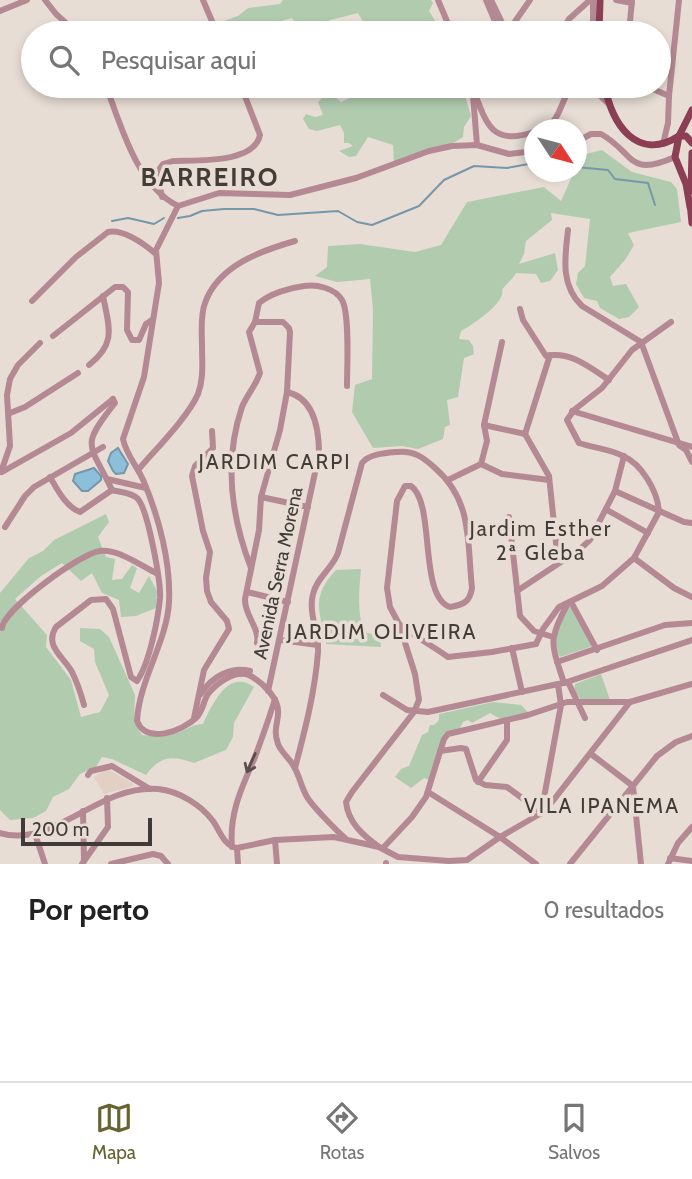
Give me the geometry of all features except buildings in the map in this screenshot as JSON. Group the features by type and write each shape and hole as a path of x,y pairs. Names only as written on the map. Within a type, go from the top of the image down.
{"main road":[{"path":"599,21 600,0"},
{"path":"607,98 618,124 629,138 643,143 663,144 679,136 688,137 692,143"},
{"path":"676,158 679,136 692,110"},
{"path":"663,144 676,158 686,184 692,223"},
{"path":"676,158 691,157 690,207"}],"street":[{"path":"2,7 27,0"},
{"path":"45,0 64,21"},
{"path":"203,0 212,21"},
{"path":"438,0 447,21"},
{"path":"488,0 496,21"},
{"path":"488,0 500,21"},
{"path":"515,21 530,0"},
{"path":"569,21 575,12 592,0"},
{"path":"592,0 593,21"},
{"path":"616,0 632,1 630,21"},
{"path":"671,77 679,0"},
{"path":"575,12 593,15"},
{"path":"111,98 142,172 153,189 178,206"},
{"path":"162,197 157,173 163,164 245,154 256,145 260,135 246,98"},
{"path":"474,98 477,145"},
{"path":"477,98 486,120 495,132 507,137 524,134"},
{"path":"555,119 565,98"},
{"path":"602,98 609,104"},
{"path":"663,144 668,123 669,98"},
{"path":"587,136 601,134 637,164 649,166 676,158"},
{"path":"345,838 311,804 295,768 277,742 279,713 275,699 249,675 236,674 223,681 208,695 202,711 194,720 157,734 149,734 142,730 137,720 169,606 168,574 162,545 146,488 123,439 144,377 159,284 156,254 158,244 178,206 219,193 290,195 356,177 442,148 477,145 509,154 524,152"},
{"path":"568,230 564,269 574,299 641,342 679,445 686,450 692,462"},
{"path":"32,302 76,257 108,232 122,234 156,254"},
{"path":"138,470 198,393 203,372 203,312 209,295 238,264 256,253 295,241"},
{"path":"251,568 240,535 230,475 241,410 260,373 249,332 255,322 257,306 266,298 307,286 330,289 341,298 344,305 347,386"},
{"path":"52,336 114,287 126,289 129,296 127,330 134,342 139,340 146,324 152,320"},
{"path":"89,365 103,353 107,343 108,324 103,296"},
{"path":"520,309 523,320 546,356 562,355 576,359 609,380"},
{"path":"255,322 283,322 289,328 287,392 280,430 261,497 259,530 245,609 257,634 257,643"},
{"path":"536,643 555,612 610,581 634,558 659,512 649,481 632,462 624,456 579,443 567,419 572,411 598,393 641,342 671,322"},
{"path":"448,480 481,464 487,441 484,425 502,342"},
{"path":"0,472 8,455 11,439 7,395 9,379 24,358 40,343"},
{"path":"525,434 550,355"},
{"path":"10,413 25,407 78,373"},
{"name":"Avenida Serra Morena","path":"268,690 319,454 318,437 308,404 300,396 287,392"},
{"path":"0,472 71,433 113,399 114,403 92,434 90,445 92,454 112,489 134,496 140,502 150,532 159,589 158,609 150,646 139,679 134,681 112,605 103,598 92,600 56,627 51,639 56,651 72,672 84,705"},
{"path":"572,411 692,447"},
{"path":"484,425 525,434 545,467 549,480 558,562"},
{"path":"194,720 204,670 229,629 227,621 211,603 206,590 210,552 191,473 213,448 212,431"},
{"path":"5,527 29,491 103,447"},
{"path":"295,768 310,708 318,645 312,597 320,579 333,564 338,553 357,477 364,460 390,452 410,452 422,457 448,480 458,494 464,509 471,595 468,601 457,606 446,606 440,600 431,569 420,495 411,486 405,486 397,501 387,575 390,607 399,624 419,700 414,712 346,802 348,814 360,832 404,864"},
{"path":"8,455 19,463"},
{"path":"517,591 590,540 615,491 624,456"},
{"path":"481,464 502,474 549,480"},
{"path":"50,477 64,499 80,512 112,489"},
{"path":"107,479 146,488"},
{"path":"615,491 659,512 692,523"},
{"path":"261,497 308,507"},
{"path":"607,510 648,533"},
{"path":"509,517 520,617 540,634 554,637"},
{"path":"2,628 12,610 51,579 93,552 111,552 156,573"},
{"path":"634,558 674,588 692,597"},
{"path":"247,592 288,602"},
{"path":"541,813 563,683 552,650 558,622 569,604"},
{"path":"569,604 597,650"},
{"path":"557,662 665,625 692,623"},
{"path":"399,624 448,657 536,643 552,650"},
{"path":"280,640 318,645"},
{"path":"383,695 414,712 428,712 563,683 692,640"},
{"path":"512,648 522,692"},
{"path":"198,699 219,675 240,669 249,670 258,676 268,690"},
{"path":"563,683 578,702 584,718"},
{"path":"381,848 412,817 428,792 448,734 567,702 630,702 692,684"},
{"path":"238,864 233,819 237,796 258,749 275,699"},
{"path":"398,858 460,862 471,858 541,813 552,804 630,702"},
{"path":"478,782 507,740 507,720"},
{"path":"570,864 657,756 666,748 692,736"},
{"path":"440,751 466,749 478,782 507,787 541,813"},
{"path":"591,754 633,786 641,861 634,864"},
{"path":"88,775 91,771 112,766 150,789"},
{"path":"0,833 11,836 35,834 107,798 150,789 174,793 199,807 235,848"},
{"path":"428,792 500,837 536,864"},
{"path":"83,863 108,827 107,798"},
{"path":"83,811 83,863"},
{"path":"692,827 669,861 692,861"},
{"path":"35,834 45,864"},
{"path":"235,848 275,840 326,837 345,838 381,848"},
{"path":"275,840 276,864"},
{"path":"111,864 157,854 168,864"}],"shaded area":[{"path":"107,769 133,783 133,786 104,794 94,777"}],"green space":[{"path":"283,0 431,0 433,3 429,11 435,21 363,21 358,13 329,21 294,21 292,18 281,21 224,21 238,16 248,8 280,4"},
{"path":"322,98 336,98 341,102 350,98 466,98 471,116 464,127 463,137 455,142 394,164 393,145 368,137 356,156 349,157 339,151 353,146 344,143 344,133 340,125 317,131 309,129 303,119 306,114 315,117 323,115 318,102"},
{"path":"602,150 632,172 671,182 677,189 681,222 628,233 634,245 610,277 613,286 626,284 639,307 629,317 619,319 600,308 597,301 584,298 576,284 578,273 585,266 590,219 551,213 552,220 526,241 519,264 555,253 558,270 550,281 541,283 536,274 516,273 503,288 494,307 461,331 459,339 469,340 474,354 464,358 458,397 447,400 450,425 445,427 443,439 418,449 402,446 373,448 352,412 355,385 372,379 373,309 370,279 337,282 315,276 327,267 328,246 360,244 415,252 441,245 467,202 544,187 561,201 570,182 587,182 587,154"},
{"path":"106,514 109,522 98,537 106,557 115,559 112,580 122,579 132,565 137,568 130,588 139,593 149,576 157,591 156,608 136,616 121,617 119,600 102,593 92,573 81,581 62,563 41,576 15,599 47,635 46,647 71,680 81,717 100,712 109,695 95,662 94,649 80,641 80,628 100,629 109,637 135,695 134,722 142,735 174,734 203,724 216,699 229,685 245,682 254,687 234,723 233,737 226,750 194,763 167,759 156,764 146,775 102,757 96,767 80,774 69,789 53,797 46,811 33,818 10,820 0,810 0,593 29,558 43,551 54,540"},
{"path":"361,569 359,601 364,632 380,636 381,647 326,644 319,605 323,589 336,570"},
{"path":"567,607 571,607 593,646 560,657 556,638"},
{"path":"601,674 610,700 581,700 574,690 575,684"},
{"path":"493,702 521,705 529,713 502,720 490,713 472,723 468,720 463,722 460,729 445,735 430,780 424,778 411,788 395,777 401,769 409,766 422,735 428,732 430,725 439,720 439,714"}],"water":[{"path":"118,448 128,464 124,473 116,474 108,461 111,453"},
{"path":"94,468 101,480 88,491 82,491 73,481 75,474"}],"waterway":[{"path":"178,218 202,211 224,209 254,209 278,215 338,211 357,222 372,225 419,206 444,180 474,166 507,168 524,165"},
{"path":"587,168 608,170 615,179 648,183 655,205"},
{"path":"112,221 128,218 154,224 164,218"}],"district":[{"name":"BARREIRO","path":"210,177"},
{"name":"JARDIM CARPI","path":"275,461"},
{"name":"Jardim Esther 2ª Gleba","path":"541,540"},
{"name":"JARDIM OLIVEIRA","path":"382,631"},
{"name":"VILA IPANEMA","path":"602,805"}]}
